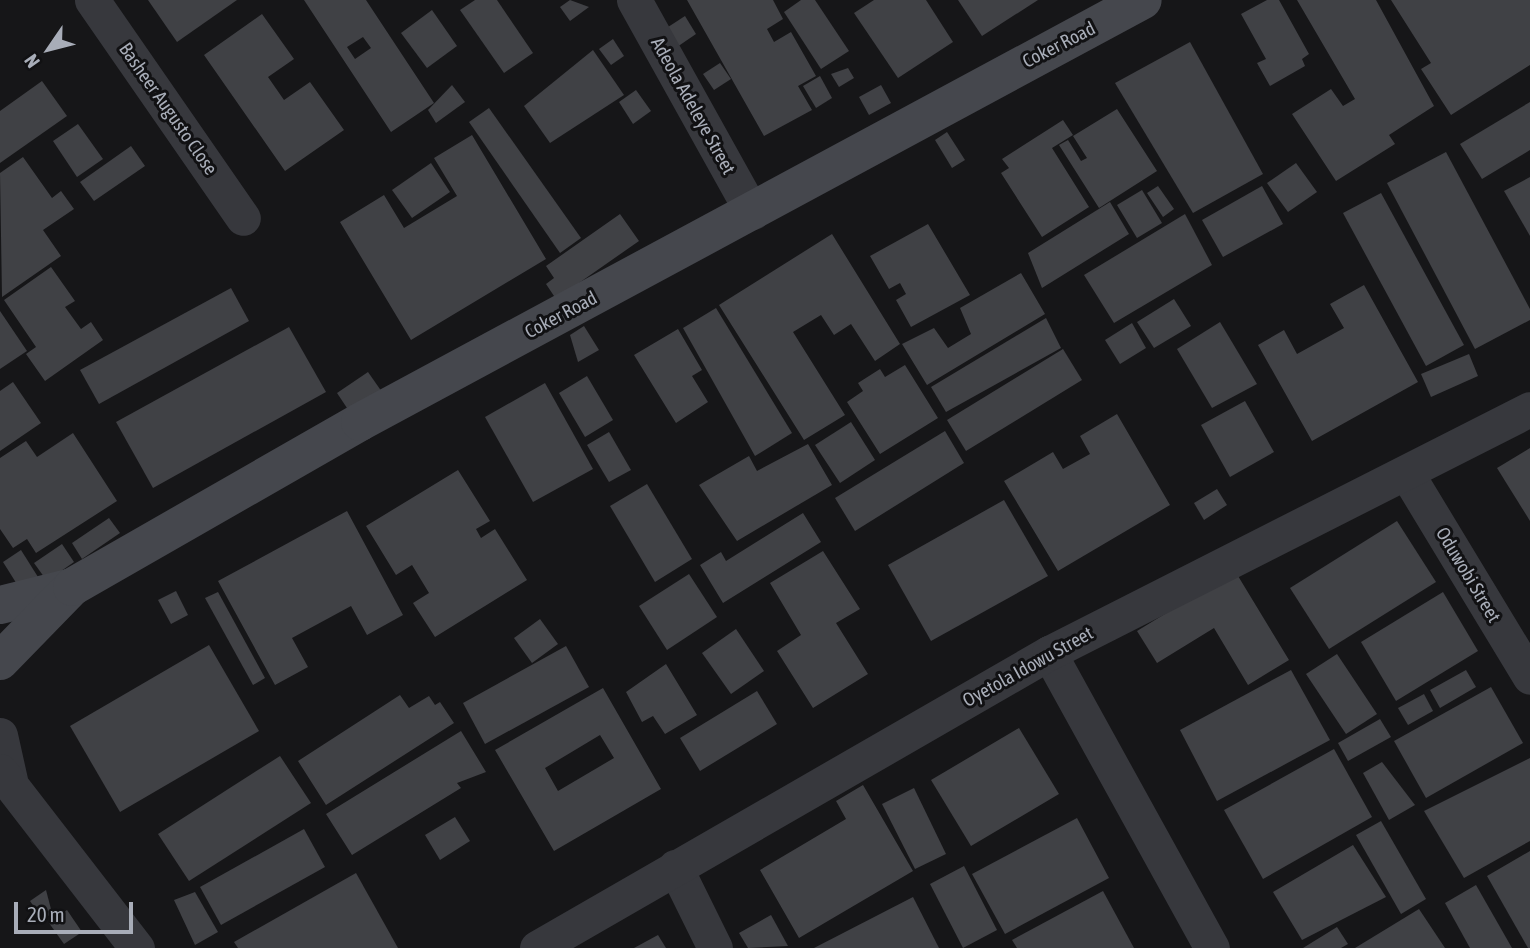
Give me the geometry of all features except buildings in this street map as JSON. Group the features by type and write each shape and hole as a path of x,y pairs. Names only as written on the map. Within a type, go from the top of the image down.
{"main road":[{"name":"Coker Road","path":"0,661 72,587 360,422 1143,0"},
{"path":"0,605 72,587"}],"street":[{"name":"Basheer Augusto Close","path":"92,0 243,218"},
{"name":"Adeola Adeleye Street","path":"634,0 752,212"},
{"name":"Oyetola Idowu Street","path":"537,948 1049,653 1407,474 1530,409"},
{"name":"Oduwobi Street","path":"1407,474 1530,677"},
{"path":"1049,653 1212,948"},
{"path":"0,735 5,775 136,948"},
{"path":"675,867 715,948"}]}
